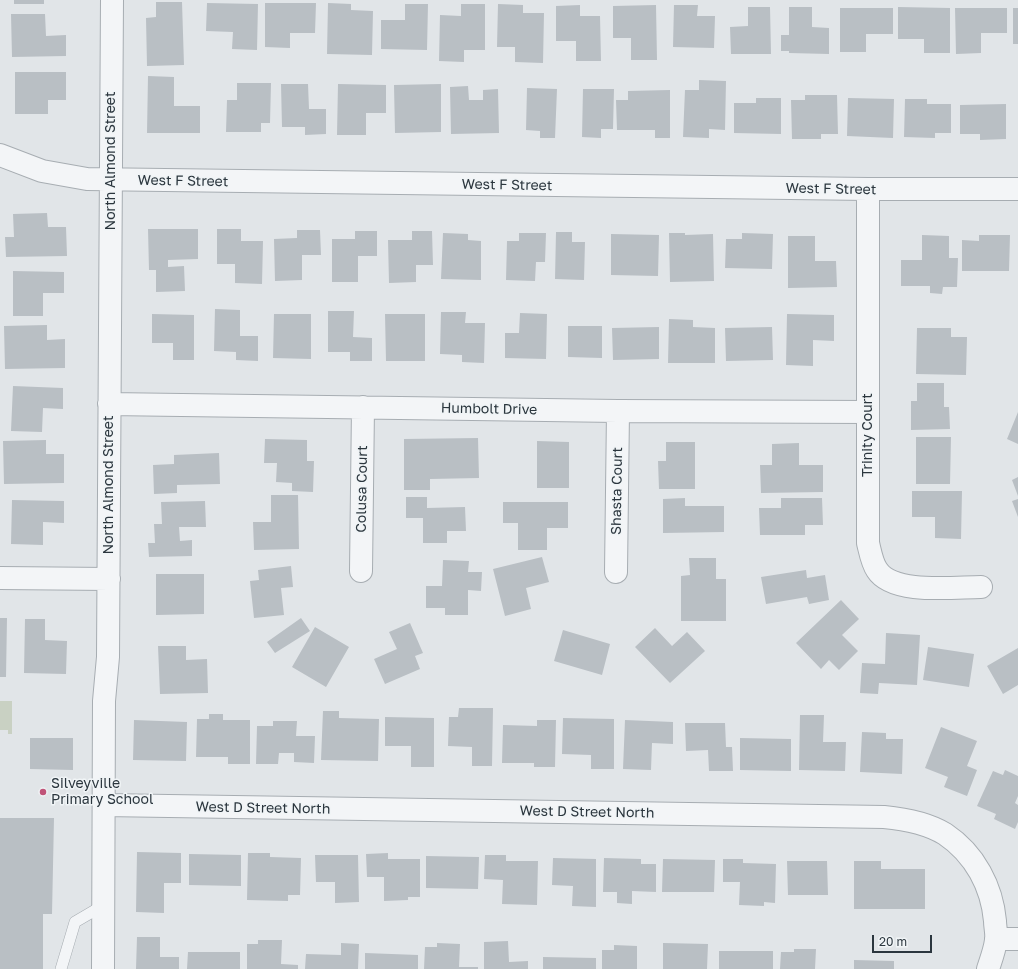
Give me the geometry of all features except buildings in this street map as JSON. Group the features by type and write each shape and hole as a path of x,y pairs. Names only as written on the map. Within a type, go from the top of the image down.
{"street":[{"name":"North Almond Street","path":"103,969 104,701 108,657 109,579 112,0"},
{"name":"West F Street","path":"0,155 42,171 64,176 111,180 868,190 1018,189"},
{"name":"Trinity Court","path":"868,190 868,543 877,570 886,579 899,585 935,588 981,586"},
{"name":"Humbolt Drive","path":"109,404 618,411 868,412"},
{"name":"Colusa Court","path":"361,571 363,407"},
{"name":"Shasta Court","path":"616,572 618,411"},
{"path":"0,578 109,579"},
{"name":"West D Street North","path":"104,805 884,817 900,819 931,828 945,834 974,862 989,891 993,908 996,939"},
{"path":"988,969 996,939 1018,939"}],"lane":[{"path":"60,969 75,922 104,905"}],"shaded area":[{"path":"0,701 12,701 12,734 8,734 8,730 0,730"}],"place":[{"name":"Silveyville Primary School","path":"43,792"}]}
